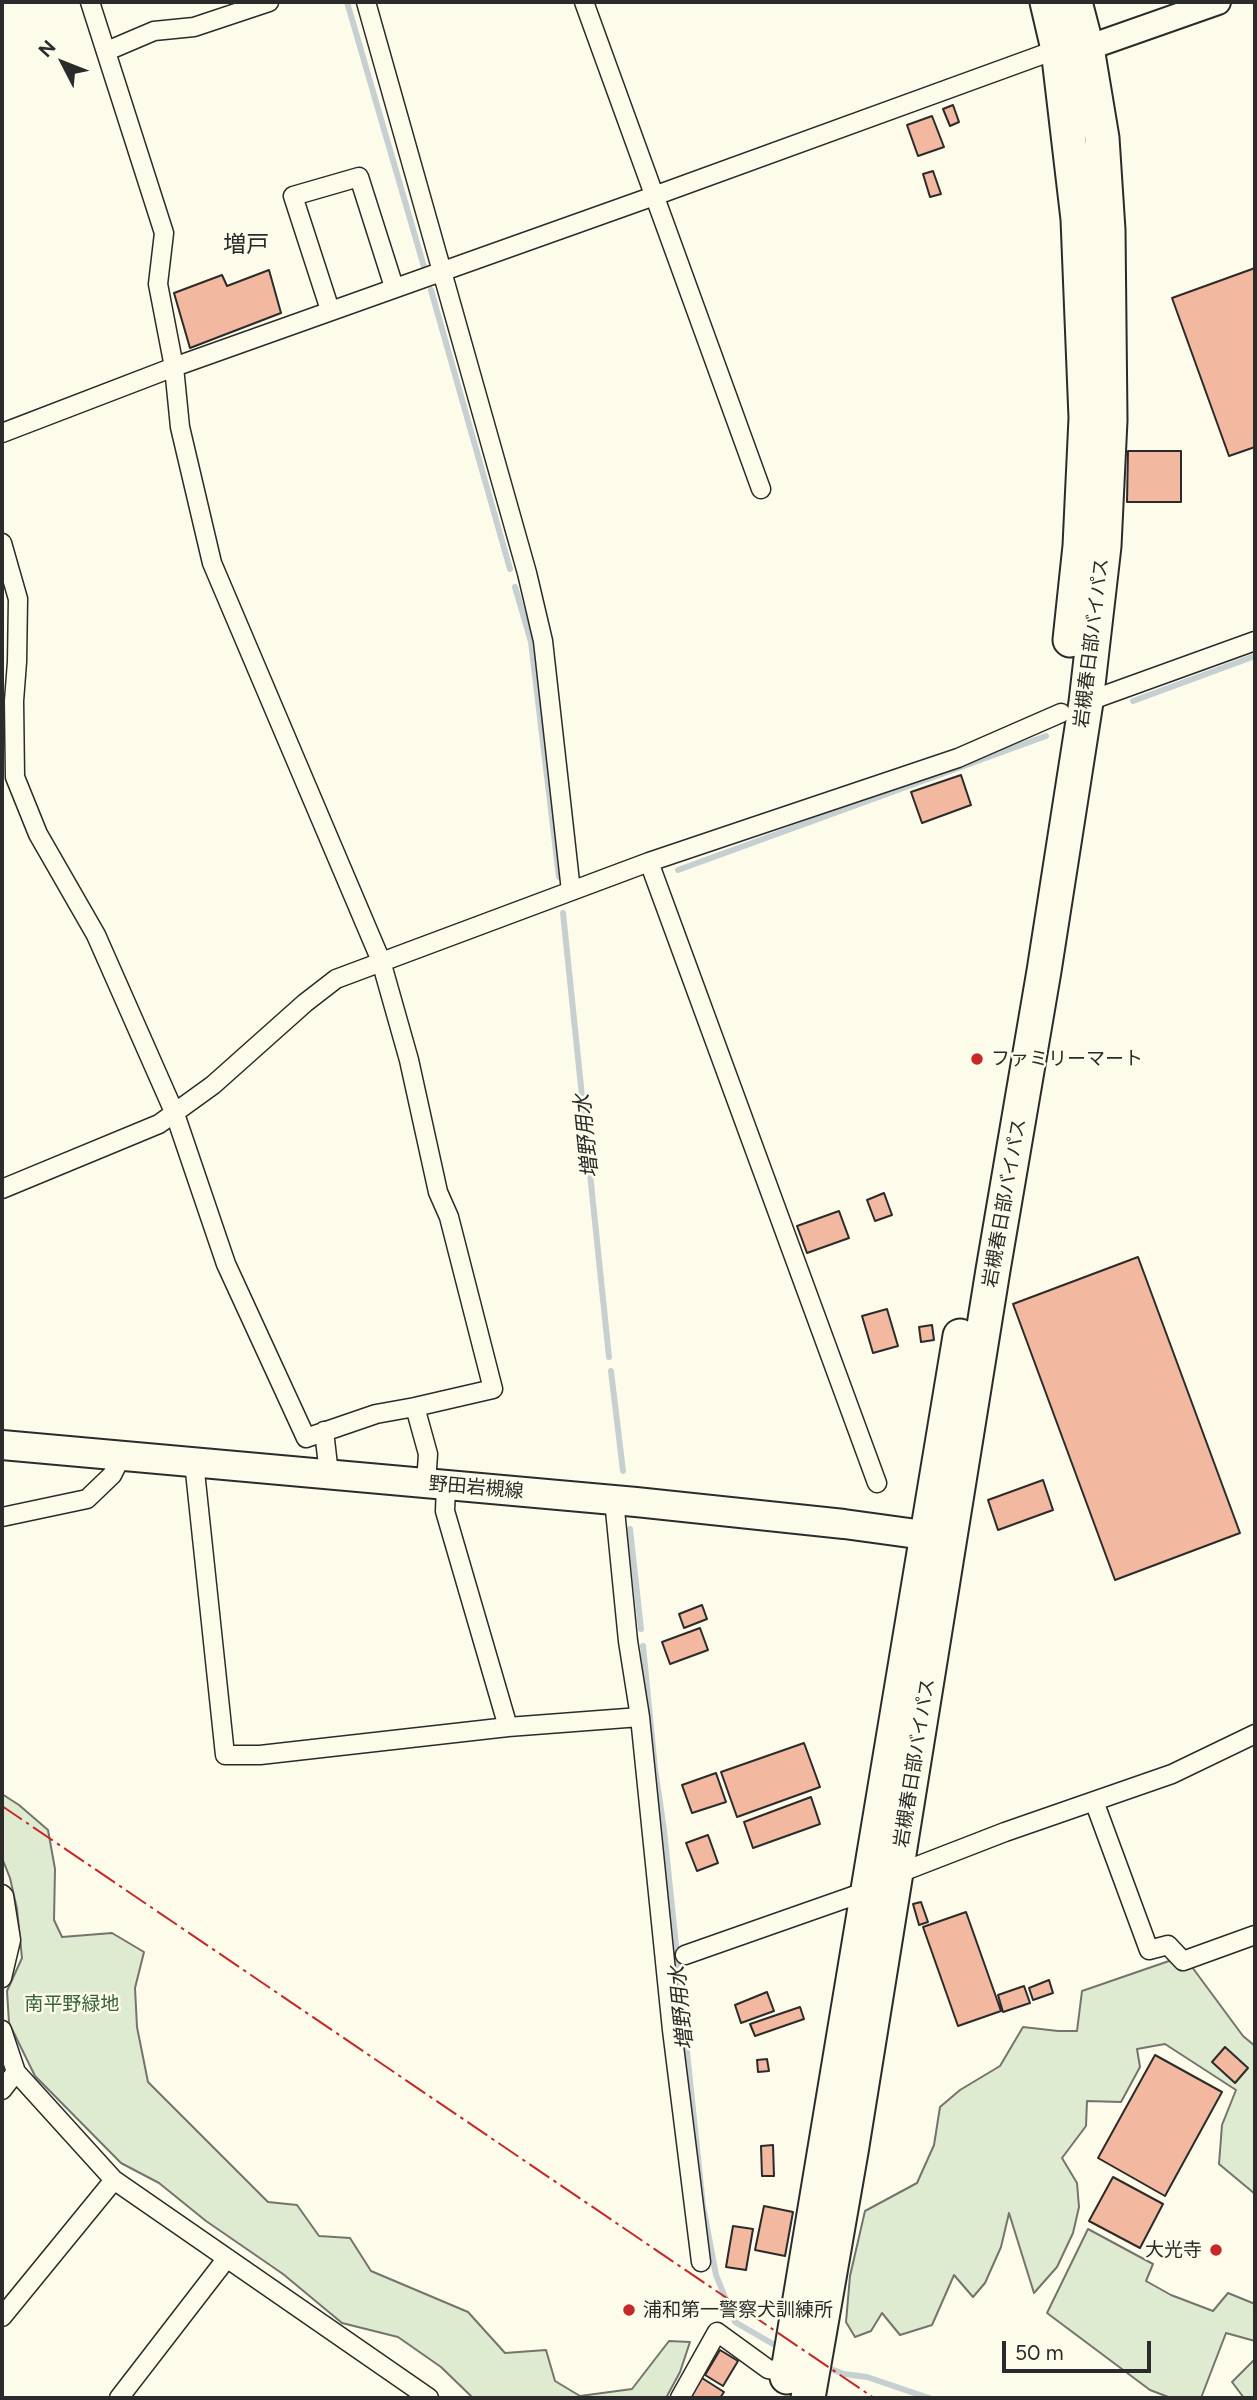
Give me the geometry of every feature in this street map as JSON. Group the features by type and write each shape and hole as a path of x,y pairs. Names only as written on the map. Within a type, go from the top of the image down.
{"highway":[{"name":"岩槻春日部バイパス","path":"1047,2 1073,48"},
{"name":"岩槻春日部バイパス","path":"786,2385 867,1892 938,1536 1044,971 1074,708 1086,418 1073,48 1075,2"},
{"name":"岩槻春日部バイパス","path":"808,2398 897,1874 938,1536"}],"main road":[{"name":"野田岩槻線","path":"2,1445 614,1500 938,1536"}],"street":[{"path":"2,543 18,599 10,663 14,701 15,777 38,834 96,935 175,1114 226,1264 306,1438 376,1413 492,1389 449,1217 438,1192 409,1060 381,961 212,563 180,427 174,366 158,284 164,233 90,2"},
{"path":"107,51 154,32 194,27 269,2"},
{"path":"366,2 527,573 543,642 571,891"},
{"path":"584,2 761,489"},
{"path":"2,433 174,366 441,270 1073,48 1218,2"},
{"path":"330,310 293,196 359,177 394,287"},
{"path":"2,1189 140,1133 175,1114 213,1085 336,979 649,862 958,758 1074,708 1255,641"},
{"path":"649,862 877,1483"},
{"path":"415,1407 508,1727"},
{"path":"324,1431 329,1474"},
{"path":"2,1517 87,1499 112,1475 121,1455"},
{"path":"194,1462 225,1755 260,1755 508,1727 640,1717"},
{"path":"614,1500 628,1642 640,1717 672,2030 701,2262"},
{"path":"685,1955 867,1892 897,1874 1005,1832 1172,1774 1255,1734"},
{"path":"1094,1801 1149,1950 1168,1945 1183,1961 1255,1935"},
{"path":"2,1894 11,1940 2,1978"},
{"path":"2,2030 16,2072 114,2180 429,2398"},
{"path":"2,2090 16,2072"},
{"path":"2,2317 114,2180"},
{"path":"119,2398 227,2258"},
{"path":"680,2398 716,2324 786,2385"}],"green space":[{"name":"南平野緑地","path":"2,1794 48,1830 55,1869 54,1920 62,1937 112,1933 144,1952 135,1988 137,2027 148,2082 268,2202 297,2205 319,2236 350,2238 371,2271 468,2312 505,2353 546,2350 555,2381 580,2396 632,2389 669,2341 690,2342 680,2372 666,2398 473,2398 441,2367 398,2337 342,2323 283,2274 206,2221 159,2183 121,2163 35,2076 9,2023 7,1991 22,1958 17,1909 2,1858"},
{"path":"1169,1961 1192,1967 1243,2036 1255,2046 1255,2194 1219,2164 1222,2125 1236,2090 1165,2044 1137,2049 1140,2067 1121,2102 1087,2101 1086,2126 1062,2158 1077,2183 1079,2207 1073,2233 1057,2267 1034,2293 1009,2213 1001,2247 985,2283 973,2297 954,2275 932,2325 900,2335 882,2313 871,2331 855,2337 846,2322 850,2276 865,2211 917,2183 934,2145 940,2107 960,2090 1000,2066 1023,2027 1077,2031 1082,1991"},
{"path":"1088,2229 1153,2264 1146,2281 1171,2295 1213,2311 1228,2293 1255,2304 1255,2341 1226,2333 1201,2398 1171,2398 1150,2390 1047,2313"},
{"path":"1255,2359 1255,2398 1244,2398 1232,2382"}],"building":[{"path":"953,105 959,122 950,126 943,109"},
{"path":"932,116 944,147 918,156 907,125"},
{"path":"933,171 941,194 930,197 923,174"},
{"path":"1255,268 1255,447 1229,456 1172,298"},
{"path":"269,270 281,313 190,348 174,293 222,275 227,286"},
{"path":"1128,451 1181,451 1181,502 1127,502"},
{"path":"961,775 971,805 922,823 911,792"},
{"path":"884,1193 892,1215 875,1221 867,1200"},
{"path":"839,1211 849,1238 807,1253 797,1226"},
{"path":"1138,1257 1240,1533 1115,1580 1013,1304"},
{"path":"887,1309 898,1346 873,1353 862,1316"},
{"path":"932,1325 934,1340 921,1342 919,1327"},
{"path":"1043,1480 1053,1510 998,1530 988,1500"},
{"path":"702,1605 707,1619 684,1628 679,1614"},
{"path":"700,1628 708,1650 670,1664 662,1642"},
{"path":"804,1743 820,1787 737,1817 721,1772"},
{"path":"716,1773 726,1802 692,1813 682,1785"},
{"path":"811,1797 820,1824 753,1848 744,1822"},
{"path":"708,1835 718,1863 697,1871 686,1843"},
{"path":"921,1902 928,1922 919,1925 913,1904"},
{"path":"966,1912 1001,2011 958,2026 923,1927"},
{"path":"1049,1980 1053,1993 1033,2000 1029,1988"},
{"path":"1024,1986 1030,2003 1003,2012 998,1995"},
{"path":"767,1992 774,2011 741,2023 735,2005"},
{"path":"800,2007 804,2019 755,2036 750,2024"},
{"path":"1225,2047 1248,2068 1235,2083 1212,2062"},
{"path":"1155,2055 1222,2092 1165,2196 1098,2158"},
{"path":"767,2059 769,2071 758,2072 757,2060"},
{"path":"773,2145 774,2176 762,2176 761,2146"},
{"path":"1113,2177 1163,2204 1140,2248 1089,2221"},
{"path":"764,2206 793,2212 785,2256 755,2250"},
{"path":"733,2226 753,2229 746,2270 726,2267"},
{"path":"720,2350 738,2361 723,2386 705,2375"},
{"path":"702,2378 724,2392 720,2398 690,2398"}],"waterway":[{"path":"347,2 424,267"},
{"path":"431,290 510,569"},
{"path":"515,587 531,642 559,877"},
{"path":"1133,701 1255,656"},
{"path":"678,870 1046,736"},
{"name":"増野用水","path":"563,913 609,1357"},
{"name":"増野用水","path":"611,1371 623,1471"},
{"name":"増野用水","path":"630,1529 641,1629"},
{"name":"増野用水","path":"643,1646 703,2206 716,2275 735,2322 773,2344"},
{"name":"増野用水","path":"831,2369 867,2377 929,2398"}],"power":[{"path":"2,1806 874,2398"}],"place":[{"name":"ファミリーマート","path":"977,1059"},
{"name":"大光寺","path":"1216,2250"},
{"name":"浦和第一警察犬訓練所","path":"629,2310"}],"district":[{"name":"増戸","path":"246,245"}]}
